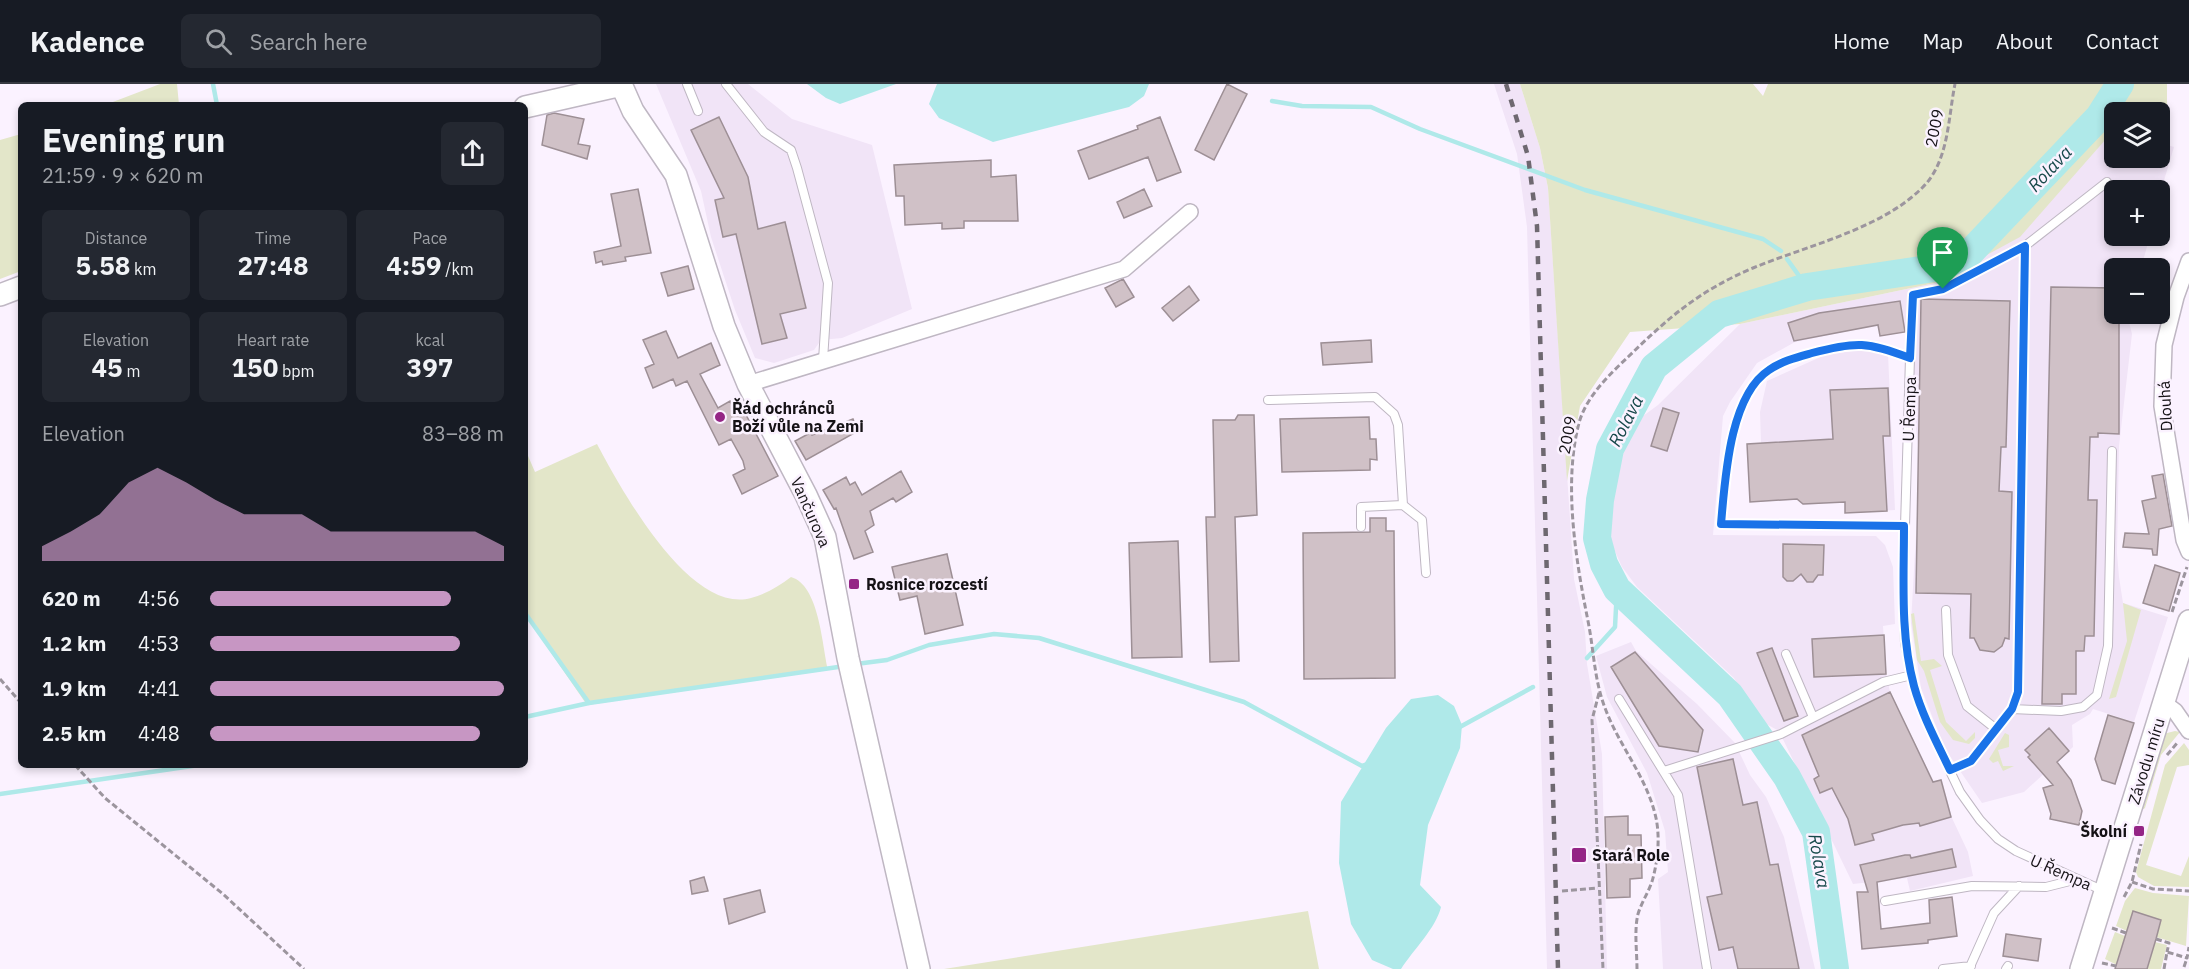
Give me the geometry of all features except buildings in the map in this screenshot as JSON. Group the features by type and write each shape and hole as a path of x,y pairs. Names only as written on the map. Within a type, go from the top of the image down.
{"street":[{"path":"528,106 621,85"},
{"name":"Vančurova","path":"621,85 633,111 676,175 724,326 748,384 806,495 830,552 848,658 919,969"},
{"path":"748,384 1124,269 1190,212"},
{"name":"Dlouhá","path":"2189,261 2176,297 2164,345 2162,406 2184,540 2189,552"},
{"path":"0,295 18,288"},
{"name":"Závodu míru","path":"2090,966 2106,891 2189,621"},
{"path":"2164,703 2175,711 2189,731"}],"lane":[{"path":"687,84 698,111"},
{"path":"726,84 764,132 791,150 828,283 823,360"},
{"path":"1910,358 1913,295 1943,289 2025,246 2104,185"},
{"path":"1950,770 1971,761 2012,709 2018,692 2025,246"},
{"name":"U Řempa","path":"1904,526 1721,524 1735,424 1754,384 1768,370 1795,358 1849,343 1876,345 1910,358 1904,526 1905,643 1912,675 1929,727 1960,792 1980,820 1998,839 2025,856 2074,880 2106,891"},
{"path":"1268,400 1375,397 1384,403 1394,414 1398,425 1402,505"},
{"path":"2012,709 2061,711 2083,707 2097,695 2108,646 2112,451"},
{"path":"1361,527 1361,507 1402,505 1422,520 1426,573"},
{"path":"1946,610 1948,655 1967,706 1996,729"},
{"path":"1786,654 1813,717"},
{"path":"1664,771 1781,734 1883,682 1912,675"},
{"path":"1619,699 1678,795 1707,969"},
{"path":"1885,901 1972,886 2055,887 2074,880"},
{"path":"1943,969 1970,968 1995,913 2019,886"}],"path":[{"name":"2009","path":"1637,969 1638,915 1653,879 1659,848 1656,816 1637,766 1606,711 1593,669 1591,644 1578,581 1572,484 1575,443 1584,408 1616,369 1665,320 1691,301 1752,269 1862,225 1893,210 1924,187 1939,162 1945,142 1954,84"},
{"path":"0,679 18,700"},
{"path":"1599,692 1592,720 1603,969"},
{"path":"78,768 105,798 224,894 304,969"},
{"path":"2132,882 2153,889 2189,891"},
{"path":"1562,891 1598,888"},
{"path":"2111,928 2126,933"},
{"path":"2156,939 2169,944 2164,969"},
{"path":"2184,967 2189,948"},
{"path":"2168,952 2187,958"},
{"path":"2090,966 2116,966"}],"shaded area":[{"path":"160,84 177,84 179,102 113,102"},
{"path":"656,84 748,84 792,119 872,145 912,309 842,338 821,340 814,350 774,363 755,358 735,310 711,237 701,191"},
{"path":"807,84 896,84 840,104 826,98"},
{"path":"937,84 1149,84 1144,96 1129,107 993,142 939,118 929,104"},
{"path":"1494,84 1520,84 1540,148 1548,188 1574,579 1585,632 1587,664 1602,754 1607,969 1547,969 1527,227 1517,154"},
{"path":"1520,84 1753,84 1763,96 1768,84 2167,84 2167,102 2104,102 2104,141 2020,237 1935,283 1740,324 1630,332 1580,406 1567,481 1548,188 1540,148"},
{"path":"18,135 18,272 0,279 0,140"},
{"path":"2104,137 2104,168 2168,168 2164,180 2104,180 2104,246 2147,246 2144,258 2104,258 2104,324 2130,324 2132,334 2119,446 2117,553 2119,577 2123,603 2168,617 2134,722 2093,709 2090,714 2072,725 2073,747 2024,792 1982,803 1945,749 1921,688 1911,623 1921,446 1918,445 1905,332 1881,336 1878,325 1795,342 1757,363 1723,416 1713,535 1876,536 1885,545 1893,567 1895,624 1883,626 1886,674 1890,692 1934,782 1942,780 1952,818 1968,852 1973,876 1910,891 1907,878 1853,884 1779,731 1759,720 1734,678 1637,587 1622,567 1610,540 1608,513 1615,472 1624,445 1639,419 1658,405 1740,324 1935,283 1968,264 2091,145"},
{"path":"2170,146 2174,147 2170,160"},
{"path":"1874,348 1888,354 1895,510 1846,513 1845,502 1804,505 1797,500 1750,502 1747,444 1761,443 1760,412 1767,381 1825,355"},
{"path":"597,444 622,489 659,544 681,568 704,587 728,598 751,598 791,577 800,582 808,591 818,617 828,670 587,705 528,619 528,456 535,472"},
{"path":"2123,603 2141,610 2116,697 2109,699 2127,641"},
{"path":"1914,613 1921,661 1934,659 1942,666 1930,670 1946,722 1966,741 1975,732 1975,738 1969,744 1953,740 1940,722 1924,671 1917,660 1911,614"},
{"path":"1631,642 1636,651 1697,704 1735,743 1750,775 1766,797 1784,837 1815,969 1663,969 1658,879 1668,872 1665,831 1647,773 1607,697 1596,656"},
{"path":"1438,695 1454,706 1462,725 1460,748 1428,825 1420,885 1441,907 1430,931 1401,969 1393,969 1372,960 1351,924 1339,863 1341,802 1386,728 1411,699"},
{"path":"2180,732 2161,755 2145,808 2142,810 2163,734"},
{"path":"2005,733 2009,735 2009,747 1998,750 2003,766 2014,766 2003,771 1998,761 1993,763 1989,759"},
{"path":"2184,743 2189,750 2189,765 2177,767 2146,865 2181,876 2189,856 2189,887 2154,886 2138,877 2136,872 2165,765"},
{"path":"2135,888 2153,893 2189,896 2186,946 2156,937 2161,920 2133,911 2127,931 2116,926 2125,901"},
{"path":"1308,911 1319,969 944,969"},
{"path":"2115,932 2125,936 2117,965 2105,959"},
{"path":"2155,942 2167,945 2161,969 2147,969"}],"waterway":[{"path":"213,84 216,102"},
{"name":"Rolava","path":"1835,969 1816,832 1787,777 1730,695 1617,589 1604,564 1597,538 1600,500 1610,449 1654,367 1719,314 1807,287 1948,266 1966,257 2099,117 2120,84"},
{"path":"1272,101 1302,106 1371,107 1420,129 1585,190 1763,239 1781,251"},
{"path":"1787,259 1807,287"},
{"path":"1587,658 1615,627 1617,589"},
{"path":"528,617 589,703"},
{"path":"856,664 887,660 929,645 994,634 1039,638 1244,702 1362,766 1367,764"},
{"path":"528,716 589,703 845,666"},
{"path":"1458,728 1533,687"},
{"path":"0,794 178,768"}],"railway":[{"path":"1506,84 1528,156 1537,226 1558,969"}],"place":[{"name":"Řád ochránců Boží vůle na Zemi","path":"720,417"},
{"name":"Rosnice rozcestí","path":"854,584"},
{"name":"Školní","path":"2139,831"},
{"name":"Stará Role","path":"1579,855"}],"route":[{"path":"2025,246 2018,692 2012,709 1971,761 1950,770 1929,727 1914,687 1905,643 1904,526 1721,524 1735,424 1754,384 1768,370 1795,358 1849,343 1876,345 1910,358 1913,295 1943,289 2025,246"}]}
